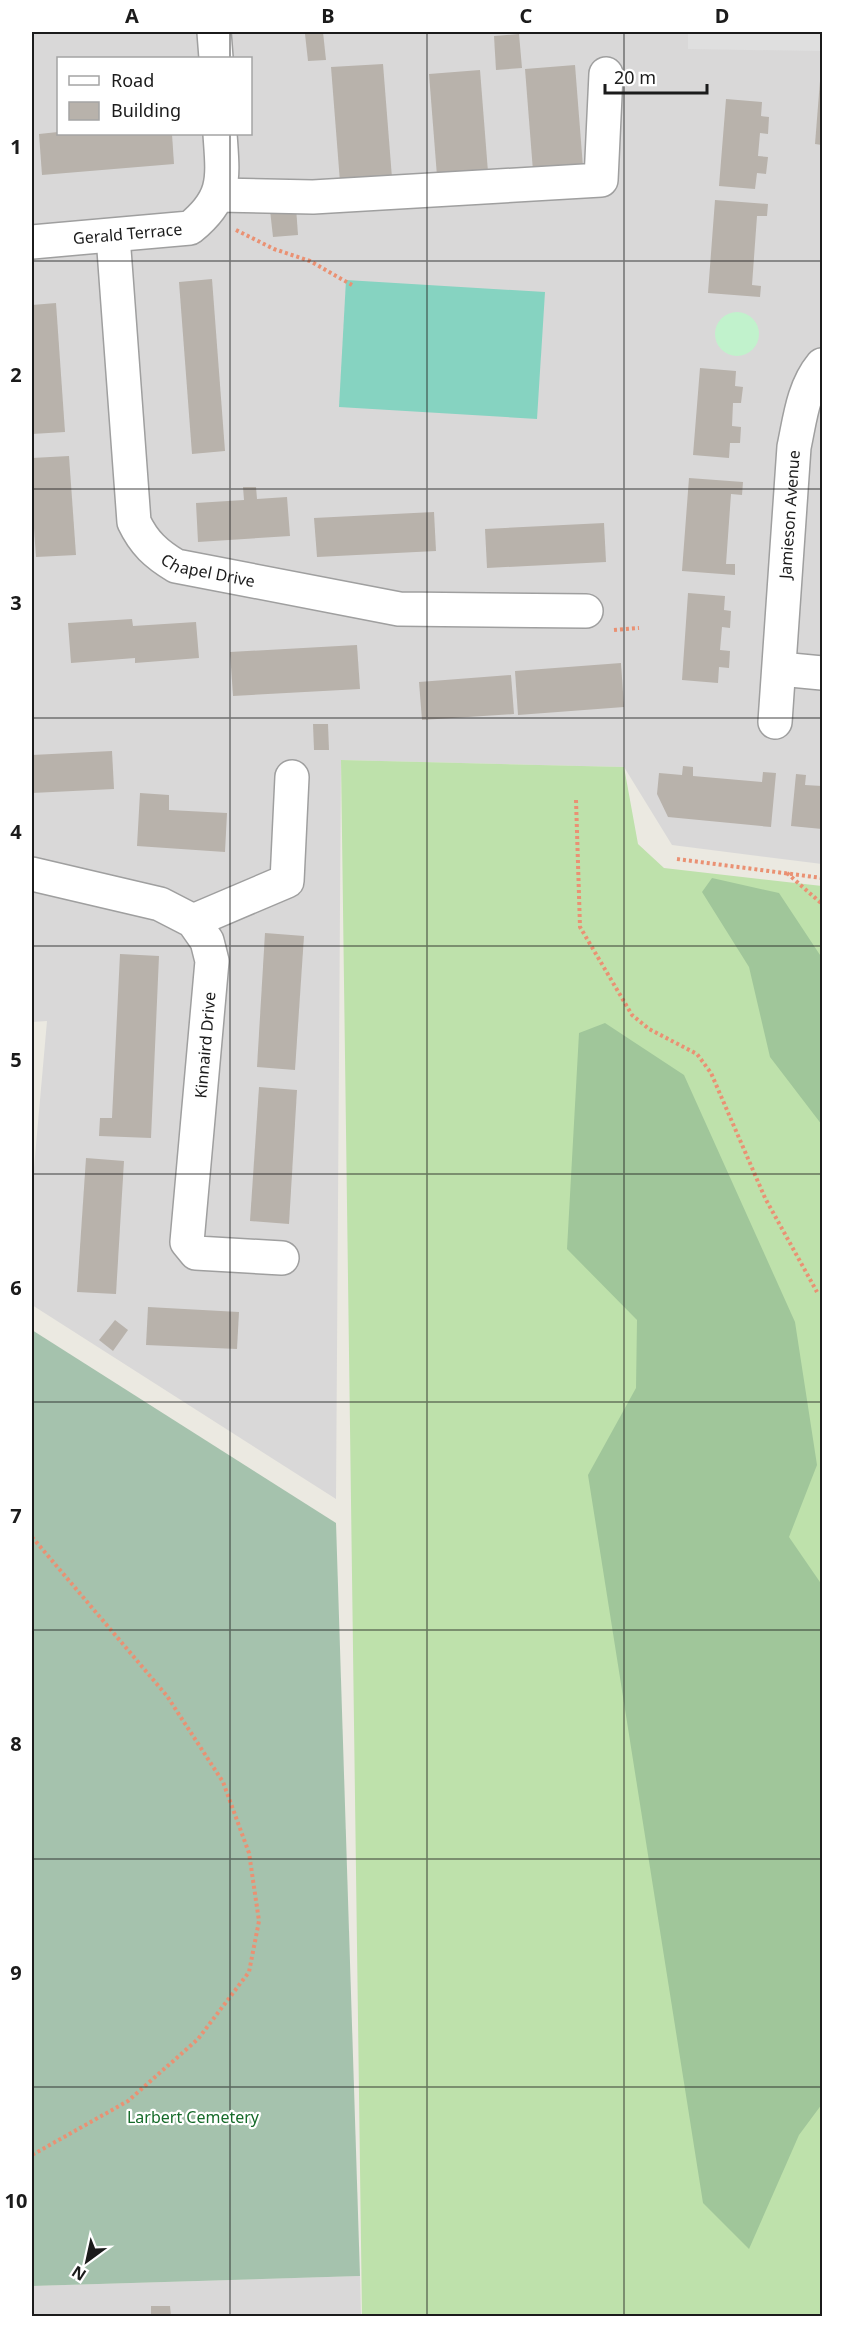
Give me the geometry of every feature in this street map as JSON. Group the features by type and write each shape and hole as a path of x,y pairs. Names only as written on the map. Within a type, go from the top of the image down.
{"street":[{"path":"214,32 216,57"},
{"path":"220,135 222,168 212,205 601,180 606,74"},
{"name":"Gerald Terrace","path":"32,242 190,228 212,205"},
{"name":"Chapel Drive","path":"113,236 134,522 142,538 158,555 176,566 399,609 586,611"},
{"name":"Jamieson Avenue","path":"775,722 794,447 803,403 822,365"},
{"path":"780,669 822,673"},
{"path":"32,874 160,904 193,921 287,881 292,777"},
{"name":"Kinnaird Drive","path":"193,921 207,941 212,961 187,1242 196,1253 282,1258"}],"path":[{"path":"212,205 274,249 310,261 352,285"},
{"path":"576,800 580,927 632,1016 649,1029 697,1054 711,1073 765,1198 817,1292"},
{"path":"677,859 822,878"},
{"path":"787,873 822,904"},
{"path":"32,1537 167,1696 223,1782 249,1853 259,1921 249,1972 198,2039 128,2101 32,2155"}],"shaded area":[{"path":"32,32 822,32 822,864 672,845 624,767 341,760 336,1499 32,1305 32,1190 47,1021 32,1022"},
{"path":"688,32 822,32 822,51 688,49"},
{"path":"346,280 545,292 537,419 339,407"},
{"path":"360,2276 361,2316 32,2316 32,2286"}],"green space":[{"path":"737,312 746,313 753,318 758,325 758,343 753,350 746,355 737,356 728,355 721,350 716,343 715,334 716,325 721,318 728,313"},
{"path":"341,760 624,767 638,844 664,868 822,886 822,2316 362,2316"},
{"path":"712,878 779,893 822,958 822,1125 770,1057 749,967 702,892"},
{"path":"605,1023 684,1075 795,1322 817,1465 789,1537 822,1585 822,2104 799,2135 749,2249 703,2203 588,1475 636,1388 637,1320 567,1249 579,1033"},
{"name":"Larbert Cemetery","path":"32,1330 336,1523 360,2276 32,2286"}],"building":[{"path":"323,32 326,60 308,61 305,34"},
{"path":"519,34 522,68 496,70 494,36"},
{"path":"383,64 392,178 340,182 331,67"},
{"path":"575,65 583,167 533,171 525,69"},
{"path":"480,70 488,172 437,176 429,74"},
{"path":"820,81 822,81 822,145 815,144"},
{"path":"726,99 762,102 761,116 769,117 768,134 760,133 758,156 768,157 766,174 757,173 755,189 719,186"},
{"path":"57,132 57,135 172,135 174,164 42,175 39,134"},
{"path":"715,200 768,204 767,216 757,216 752,285 761,286 760,297 708,293"},
{"path":"296,207 298,235 273,237 270,210"},
{"path":"212,279 225,451 192,454 179,282"},
{"path":"56,303 65,432 32,434 32,305"},
{"path":"700,368 736,371 735,386 743,387 741,403 733,403 732,426 741,427 740,443 730,443 729,458 693,455"},
{"path":"69,456 76,555 36,557 32,458"},
{"path":"689,478 743,482 742,495 731,494 726,564 735,564 735,575 682,571"},
{"path":"243,487 256,487 257,499 287,497 290,536 198,542 196,503 244,500"},
{"path":"434,512 436,551 317,557 314,518"},
{"path":"604,523 606,562 487,568 485,529"},
{"path":"688,593 725,596 724,610 731,611 730,628 722,627 720,650 730,651 729,668 719,667 718,683 682,680"},
{"path":"132,619 133,626 196,622 199,658 135,663 135,658 71,663 68,623"},
{"path":"357,645 360,689 233,696 230,652"},
{"path":"621,663 624,707 518,715 515,671"},
{"path":"511,675 514,714 422,720 419,682"},
{"path":"313,724 328,724 329,750 314,750"},
{"path":"112,751 114,789 32,793 32,755"},
{"path":"683,766 693,767 693,776 762,782 763,772 776,773 771,827 668,817 657,794 659,773 682,775"},
{"path":"796,774 806,775 805,785 822,786 822,829 791,826"},
{"path":"140,793 169,795 169,810 227,813 225,852 137,846"},
{"path":"265,933 304,936 295,1070 257,1067"},
{"path":"120,954 159,956 151,1138 99,1136 100,1118 112,1118"},
{"path":"259,1087 297,1090 289,1224 250,1221"},
{"path":"86,1158 124,1161 116,1294 77,1292"},
{"path":"148,1307 239,1312 237,1349 146,1345"},
{"path":"115,1320 128,1330 113,1351 99,1340"},
{"path":"151,2306 170,2306 171,2316 151,2316"}]}
